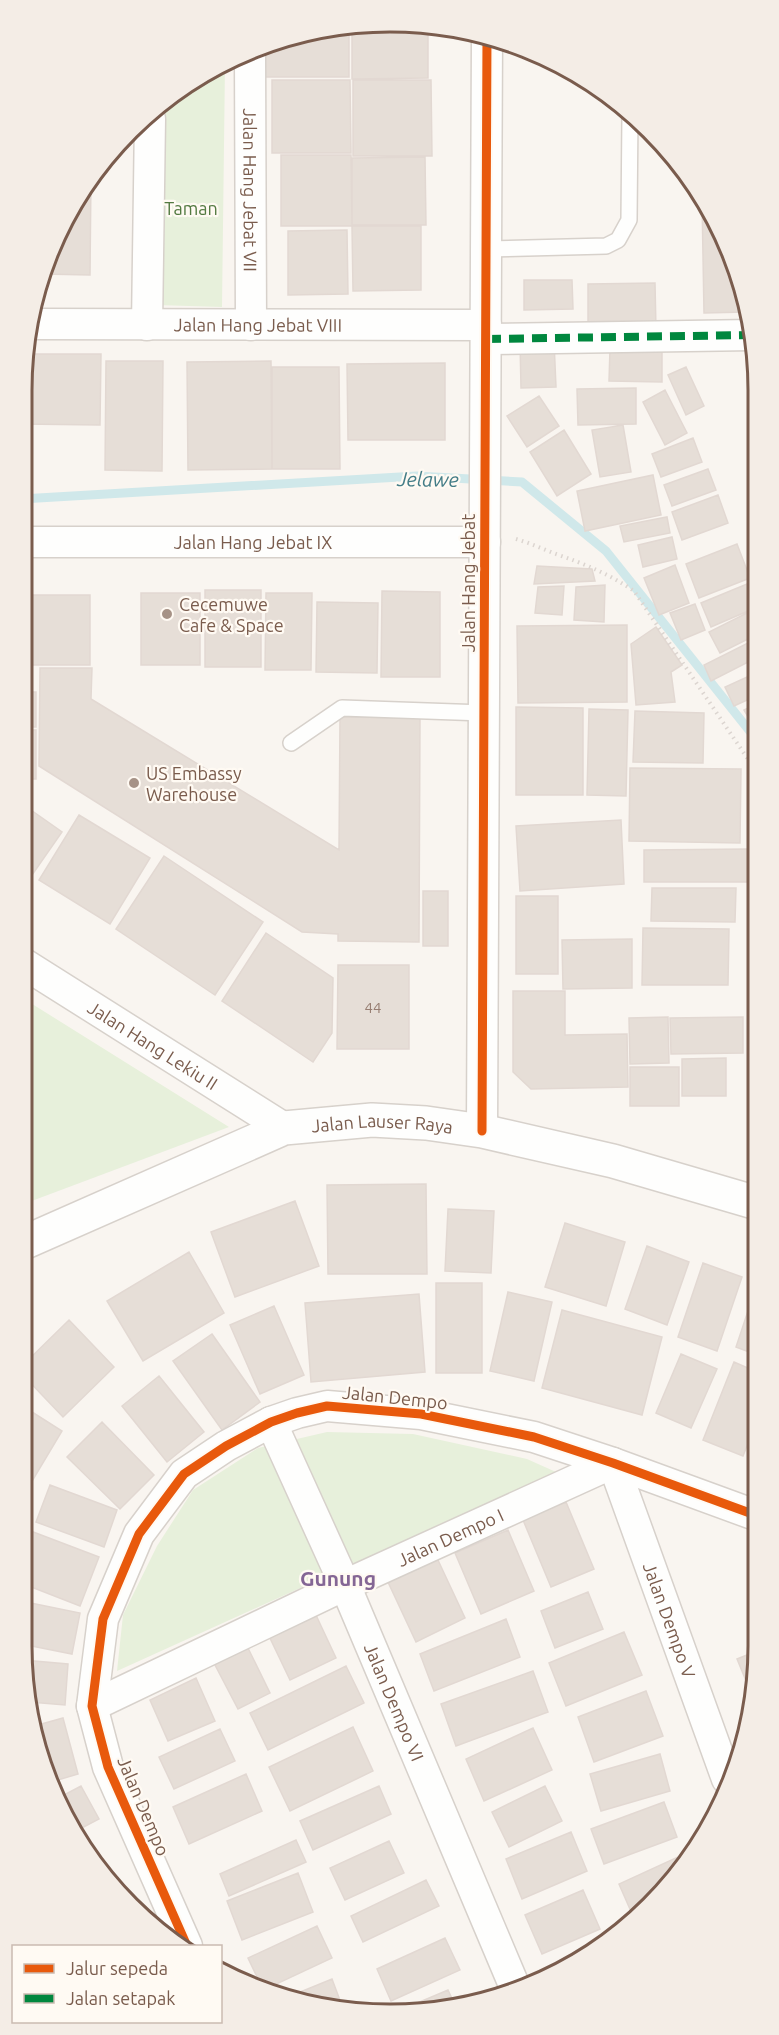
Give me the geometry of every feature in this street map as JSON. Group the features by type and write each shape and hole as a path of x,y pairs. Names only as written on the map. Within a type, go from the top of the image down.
{"street":[{"name":"Jalan Hang Jebat","path":"482,1131 487,45"},
{"name":"Jalan Hang Jebat VII","path":"250,60 251,325"},
{"path":"147,325 150,123"},
{"name":"Jalan Hang Jebat VIII","path":"37,324 251,325 486,332 743,335"},
{"name":"Jalan Hang Jebat IX","path":"32,542 485,528"},
{"name":"Jalan Hang Lekiu II","path":"32,969 284,1128"},
{"name":"Jalan Lauser Raya","path":"32,1239 284,1128 372,1120 426,1123 482,1131 613,1161 748,1200"},
{"name":"Jalan Dempo","path":"183,1937 108,1767 92,1706 103,1619 139,1534 184,1474 226,1446 271,1422 327,1406 421,1414 534,1437 748,1512"},
{"name":"Jalan Dempo VI","path":"271,1422 345,1585 513,1982"},
{"name":"Jalan Dempo I","path":"92,1706 345,1585 613,1463"},
{"name":"Jalan Dempo V","path":"613,1463 724,1772"}],"lane":[{"path":"486,249 606,246 618,240 629,220 630,124"},
{"path":"291,743 342,708 484,712"}],"path":[{"path":"485,528 536,544 553,553 588,565 612,576 634,591 748,759"}],"green space":[{"name":"Taman","path":"225,71 222,307 156,305 159,115"},
{"path":"32,1004 229,1127 32,1201"},
{"path":"327,1432 413,1434 527,1459 556,1472 117,1671 123,1615 157,1546 193,1490 258,1448"}],"building":[{"path":"413,32 428,34 428,78 352,79 352,34"},
{"path":"349,34 349,77 263,77 263,54 320,38"},
{"path":"272,80 350,80 351,153 272,153"},
{"path":"353,80 431,80 432,156 353,156"},
{"path":"281,155 351,155 352,226 281,226"},
{"path":"425,157 426,225 352,225 352,158"},
{"path":"91,193 90,275 50,274 68,231"},
{"path":"702,215 729,274 739,312 704,313"},
{"path":"352,226 421,226 421,290 353,291"},
{"path":"347,230 348,294 288,295 288,231"},
{"path":"524,280 572,280 573,309 524,310"},
{"path":"655,283 656,329 588,330 588,284"},
{"path":"554,341 556,387 521,388 520,342"},
{"path":"610,349 662,349 662,382 609,381"},
{"path":"34,354 101,354 100,425 32,424"},
{"path":"106,361 163,361 162,471 105,470"},
{"path":"271,361 272,469 188,470 187,362"},
{"path":"445,363 445,440 348,440 347,364"},
{"path":"272,367 339,367 340,469 272,469"},
{"path":"686,367 704,406 686,415 668,375"},
{"path":"636,388 636,424 578,425 577,389"},
{"path":"665,390 687,433 665,445 643,402"},
{"path":"539,396 559,426 527,447 507,416"},
{"path":"623,425 631,472 600,477 592,430"},
{"path":"564,430 591,474 557,496 530,452"},
{"path":"693,438 702,462 661,477 652,454"},
{"path":"708,469 716,490 672,506 664,485"},
{"path":"653,475 661,515 585,531 577,491"},
{"path":"718,495 728,523 682,540 672,512"},
{"path":"667,517 670,533 624,542 620,526"},
{"path":"672,537 677,559 643,567 638,545"},
{"path":"737,544 748,573 748,579 699,598 686,564"},
{"path":"675,565 689,603 659,615 644,578"},
{"path":"537,566 592,569 595,581 534,584"},
{"path":"747,584 748,611 711,627 701,603"},
{"path":"605,585 604,622 574,620 576,587"},
{"path":"564,586 562,615 535,613 538,587"},
{"path":"205,590 261,590 261,667 205,667"},
{"path":"382,591 440,592 440,677 381,677"},
{"path":"141,593 200,593 200,665 141,665"},
{"path":"266,593 312,593 311,670 265,670"},
{"path":"32,595 90,595 90,665 32,665"},
{"path":"317,602 378,603 377,673 316,672"},
{"path":"695,604 705,630 681,640 670,613"},
{"path":"748,612 748,639 720,653 709,632"},
{"path":"627,625 627,702 518,703 517,626"},
{"path":"656,627 682,665 671,672 675,702 636,705 631,644"},
{"path":"748,643 748,662 711,681 704,665"},
{"path":"40,668 92,668 91,699 339,850 340,717 420,718 419,942 338,941 338,934 302,932 39,766"},
{"path":"748,677 748,700 734,706 725,687"},
{"path":"32,692 36,692 36,727 32,727"},
{"path":"516,707 583,708 583,795 516,795"},
{"path":"589,709 628,710 626,796 587,795"},
{"path":"635,711 704,713 703,763 633,762"},
{"path":"32,730 36,730 36,779 32,779"},
{"path":"630,768 741,769 740,843 629,841"},
{"path":"32,811 62,832 32,875"},
{"path":"79,815 150,858 110,924 39,880"},
{"path":"621,820 624,884 520,891 516,826"},
{"path":"748,849 748,882 644,882 644,850"},
{"path":"164,856 263,922 215,995 116,929"},
{"path":"652,888 736,888 735,922 651,921"},
{"path":"423,891 448,891 448,946 423,946"},
{"path":"516,896 558,896 558,974 516,974"},
{"path":"643,928 729,929 728,985 642,985"},
{"path":"266,933 333,978 332,1033 313,1062 222,1001"},
{"path":"632,939 632,988 563,989 562,940"},
{"path":"338,965 409,965 409,1049 337,1049"},
{"path":"513,991 565,991 565,1035 627,1034 628,1087 531,1089 513,1072"},
{"path":"668,1017 669,1063 630,1064 629,1018"},
{"path":"743,1017 743,1053 671,1054 670,1018"},
{"path":"726,1058 726,1096 682,1096 682,1059"},
{"path":"630,1067 679,1067 679,1106 630,1106"},
{"path":"426,1184 427,1274 328,1274 327,1185"},
{"path":"295,1201 319,1266 235,1297 211,1232"},
{"path":"448,1209 494,1211 491,1273 445,1271"},
{"path":"565,1223 625,1242 606,1306 545,1287"},
{"path":"647,1246 689,1262 667,1325 625,1309"},
{"path":"189,1252 224,1313 143,1361 107,1301"},
{"path":"703,1263 742,1277 717,1351 678,1337"},
{"path":"436,1283 482,1283 482,1373 436,1373"},
{"path":"508,1292 552,1302 534,1381 490,1371"},
{"path":"419,1294 425,1372 311,1382 305,1303"},
{"path":"274,1306 304,1375 260,1394 230,1325"},
{"path":"562,1310 662,1337 642,1415 542,1388"},
{"path":"748,1311 748,1352 736,1347"},
{"path":"69,1320 114,1367 63,1417 32,1385 32,1356"},
{"path":"212,1334 260,1402 222,1430 173,1361"},
{"path":"681,1354 717,1369 691,1428 656,1413"},
{"path":"734,1362 748,1368 748,1443 743,1456 703,1440"},
{"path":"159,1376 204,1432 167,1462 122,1406"},
{"path":"32,1412 62,1431 32,1481"},
{"path":"102,1422 154,1475 120,1509 67,1457"},
{"path":"50,1485 117,1510 104,1547 36,1522"},
{"path":"566,1502 594,1569 551,1587 523,1520"},
{"path":"508,1530 534,1591 481,1614 455,1553"},
{"path":"32,1532 99,1557 80,1606 32,1587"},
{"path":"437,1558 465,1618 416,1642 388,1582"},
{"path":"588,1592 603,1629 555,1648 541,1611"},
{"path":"32,1603 80,1613 72,1654 32,1646"},
{"path":"315,1613 336,1658 290,1680 269,1636"},
{"path":"506,1619 520,1657 434,1691 420,1654"},
{"path":"624,1632 642,1675 566,1706 549,1663"},
{"path":"247,1646 270,1693 238,1709 214,1663"},
{"path":"748,1655 746,1680 737,1659"},
{"path":"32,1661 68,1664 65,1705 36,1703"},
{"path":"346,1666 364,1703 268,1750 250,1713"},
{"path":"533,1671 548,1712 456,1746 441,1704"},
{"path":"196,1678 215,1721 168,1741 150,1700"},
{"path":"646,1691 663,1736 594,1762 578,1717"},
{"path":"63,1718 78,1774 58,1780 40,1724"},
{"path":"353,1727 373,1771 290,1811 269,1767"},
{"path":"533,1728 552,1770 484,1801 466,1759"},
{"path":"220,1729 235,1761 174,1789 159,1757"},
{"path":"660,1754 670,1791 601,1811 590,1774"},
{"path":"246,1774 262,1811 189,1844 173,1807"},
{"path":"81,1786 99,1819 82,1828 64,1795"},
{"path":"379,1786 391,1814 313,1850 300,1821"},
{"path":"545,1786 562,1821 509,1847 492,1812"},
{"path":"664,1802 677,1837 604,1864 591,1829"},
{"path":"571,1832 587,1871 522,1899 506,1859"},
{"path":"296,1840 306,1862 229,1896 220,1874"},
{"path":"389,1841 404,1873 345,1900 330,1868"},
{"path":"678,1857 659,1882 631,1911 619,1884"},
{"path":"298,1873 313,1912 242,1940 227,1901"},
{"path":"426,1880 439,1906 363,1942 351,1916"},
{"path":"583,1890 600,1929 542,1954 525,1915"},
{"path":"317,1926 332,1958 274,1985 258,1978 248,1958"},
{"path":"445,1938 460,1970 391,2001 377,1969"},
{"path":"332,1979 340,2000 320,1997 301,1992"},
{"path":"448,1990 452,1998 436,2000 419,2002"}],"waterway":[{"name":"Jelawe","path":"32,498 417,476 522,482 606,551 748,729"}],"marked path":[{"path":"486,339 743,335"}],"cycle path":[{"path":"482,1131 487,45"},
{"path":"183,1938 108,1767 92,1706 103,1619 139,1534 184,1474 226,1446 271,1422 327,1406 421,1414 534,1437 748,1512"}],"place":[{"name":"Cecemuwe Cafe & Space","path":"167,614"},
{"name":"US Embassy Warehouse","path":"134,783"}],"district":[{"name":"Gunung","path":"338,1578"}]}
